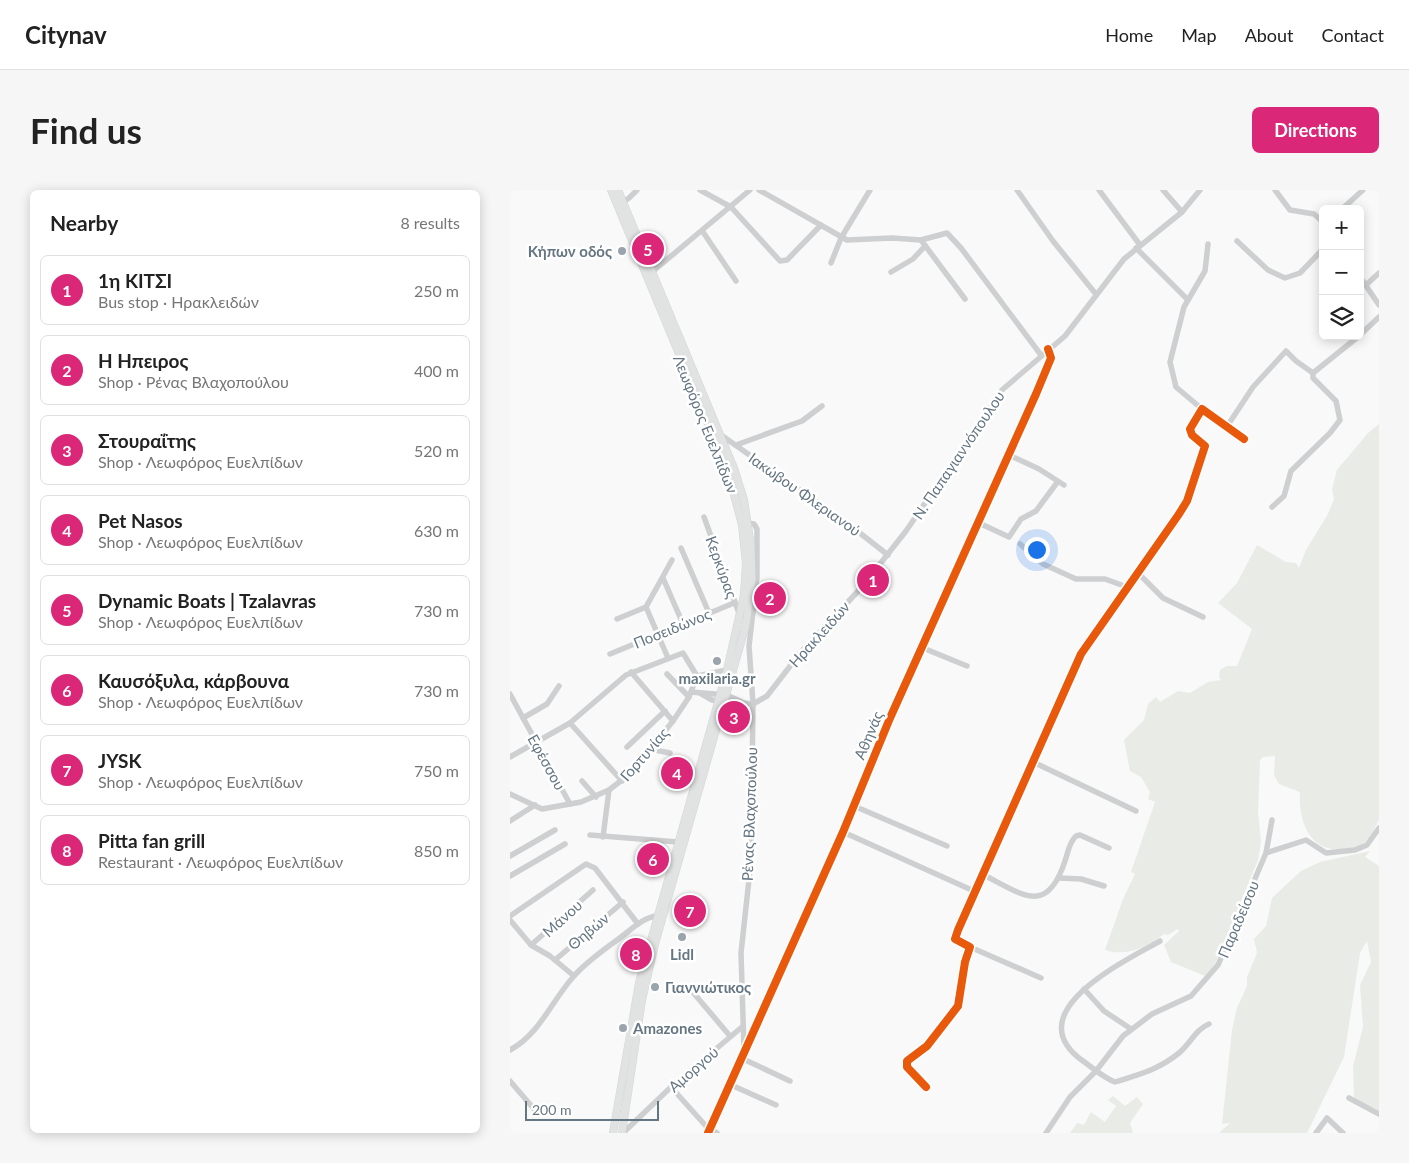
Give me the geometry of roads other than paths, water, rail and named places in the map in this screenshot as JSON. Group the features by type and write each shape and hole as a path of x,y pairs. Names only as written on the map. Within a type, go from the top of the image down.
{"main road":[{"name":"Λεωφόρος Ευελπίδων","path":"611,190 620,204 652,272 721,435 740,486 748,523 752,564 750,599 739,652 722,698 678,842 635,999 613,1133"},
{"name":"Λεωφόρος Ευελπίδων","path":"618,190 620,204 733,488 743,533 746,563 740,616 722,698 655,944 642,1000 622,1133"}],"street":[{"path":"620,204 638,190"},
{"path":"700,190 732,207 780,261 786,260 821,225"},
{"path":"652,272 703,232 750,190"},
{"path":"759,190 847,240 892,238 923,243 947,233 952,236 1041,354"},
{"path":"831,263 842,238 870,190"},
{"path":"1017,190 1053,241 1095,293"},
{"path":"1100,190 1138,246 1187,299"},
{"path":"1164,190 1182,212"},
{"name":"Ν. Παπαγιαννόπουλου","path":"888,555 936,489 977,423 1002,390 1041,354 1065,336 1095,293 1124,259 1182,212 1200,190"},
{"path":"1275,190 1290,210 1314,214 1319,218"},
{"path":"1346,205 1363,190"},
{"path":"703,232 736,282"},
{"path":"1237,241 1268,270 1285,278 1300,273 1322,250"},
{"path":"891,272 913,259 923,243"},
{"path":"923,243 965,299"},
{"path":"1208,244 1205,271 1187,299 1172,349 1171,373 1176,387 1226,428 1244,439"},
{"path":"1366,286 1379,273"},
{"path":"1364,283 1379,303"},
{"path":"1364,332 1379,317"},
{"path":"1313,373 1355,340"},
{"name":"Αθηνάς","path":"709,1131 843,832 890,718 980,523 1052,358 1048,349"},
{"path":"1226,428 1253,387 1286,351 1296,362 1313,373"},
{"path":"1272,507 1284,496 1291,471 1330,434 1340,420 1336,401 1313,378 1313,373"},
{"path":"736,445 802,421 822,406"},
{"path":"1041,978 955,939 1081,654 1127,587 1160,544 1187,501 1204,446 1189,432 1202,409"},
{"name":"Ιακώβου Φλεριανού","path":"721,435 847,523 888,555"},
{"path":"1009,455 1039,469 1064,485"},
{"path":"980,523 1009,537 1020,519 1036,511 1056,484"},
{"name":"Κερκύρας","path":"704,517 740,616"},
{"name":"Ρένας Βλαχοπούλου","path":"742,1055 741,954 751,861 749,636 756,602 758,555 756,526 748,523"},
{"path":"1020,544 1043,564 1076,579 1105,579 1127,587"},
{"path":"682,548 709,613"},
{"name":"Ηρακλειδών","path":"749,704 767,696 801,652 861,588 888,555"},
{"path":"618,619 646,607 672,560"},
{"path":"1138,573 1163,598 1203,617"},
{"path":"663,578 683,624"},
{"name":"Ποσειδώνος","path":"610,654 734,603"},
{"path":"646,607 668,658"},
{"path":"923,648 967,666"},
{"path":"510,757 570,723 616,682 631,672 683,653 697,676 727,670"},
{"path":"631,672 673,721"},
{"path":"667,674 690,695 700,693 749,704"},
{"name":"Γορτυνίας","path":"510,794 542,809 596,797 609,790 622,781 673,721 690,695 697,676"},
{"path":"523,718 547,704 559,686"},
{"name":"Εφέσσου","path":"510,694 570,804"},
{"path":"627,747 665,712"},
{"path":"570,723 622,781"},
{"path":"650,749 670,753"},
{"path":"1033,762 1136,811"},
{"path":"582,781 596,797"},
{"path":"603,836 609,790"},
{"path":"510,821 535,805"},
{"path":"854,806 947,846"},
{"name":"Παραδείσου","path":"1046,1133 1070,1097 1096,1070 1123,1036 1152,1014 1191,996 1218,965 1266,853 1272,820"},
{"path":"1266,853 1306,840 1326,853 1355,850 1366,846 1379,828"},
{"path":"510,856 555,830"},
{"path":"843,832 976,892"},
{"path":"590,835 678,842"},
{"path":"984,875 1030,897 1041,896 1052,889 1059,878 1071,842 1076,836 1080,835 1109,848"},
{"path":"510,876 565,844"},
{"path":"510,916 586,864 595,868 623,902 638,924"},
{"path":"1059,878 1081,879 1104,886"},
{"name":"Μάνου","path":"531,945 593,890"},
{"name":"Θηβών","path":"555,960 623,902"},
{"path":"510,1050 530,1036 574,976 597,954 638,924 651,916 657,916"},
{"path":"510,920 531,945 555,960 574,976"},
{"path":"1160,941 1106,972 1084,989 1062,1018 1059,1028 1068,1049 1115,1082 1159,1069 1181,1052 1203,1026 1209,1024"},
{"path":"926,1087 907,1067 907,1061 927,1046 958,1006 964,968 970,947"},
{"path":"1084,989 1104,1011 1132,1029"},
{"path":"690,990 730,1036"},
{"name":"Αμοργού","path":"622,1133 671,1087 742,1027"},
{"path":"742,1055 790,1081"},
{"path":"510,1081 534,1109"},
{"path":"729,1084 776,1105"},
{"path":"671,1087 709,1131 717,1133"},
{"path":"1348,1098 1379,1114"},
{"path":"1316,1133 1327,1118 1343,1133"}],"place":[{"name":"Dynamic Boats | Tzalavras","path":"648,249"},
{"name":"Κήπων οδός","path":"622,251"},
{"name":"1η ΚΙΤΣΙ","path":"873,580"},
{"name":"Η Ήπειρος","path":"770,598"},
{"name":"maxilaria.gr","path":"717,661"},
{"name":"Στουραΐτης","path":"734,717"},
{"name":"Pet Nasos","path":"677,773"},
{"name":"Καυσόξυλα, κάρβουνα","path":"653,859"},
{"name":"JYSK","path":"690,911"},
{"name":"Lidl","path":"682,937"},
{"name":"Pitta fan grill","path":"636,954"},
{"name":"Γιαννιώτικος","path":"655,987"},
{"name":"Amazones","path":"623,1028"}]}
